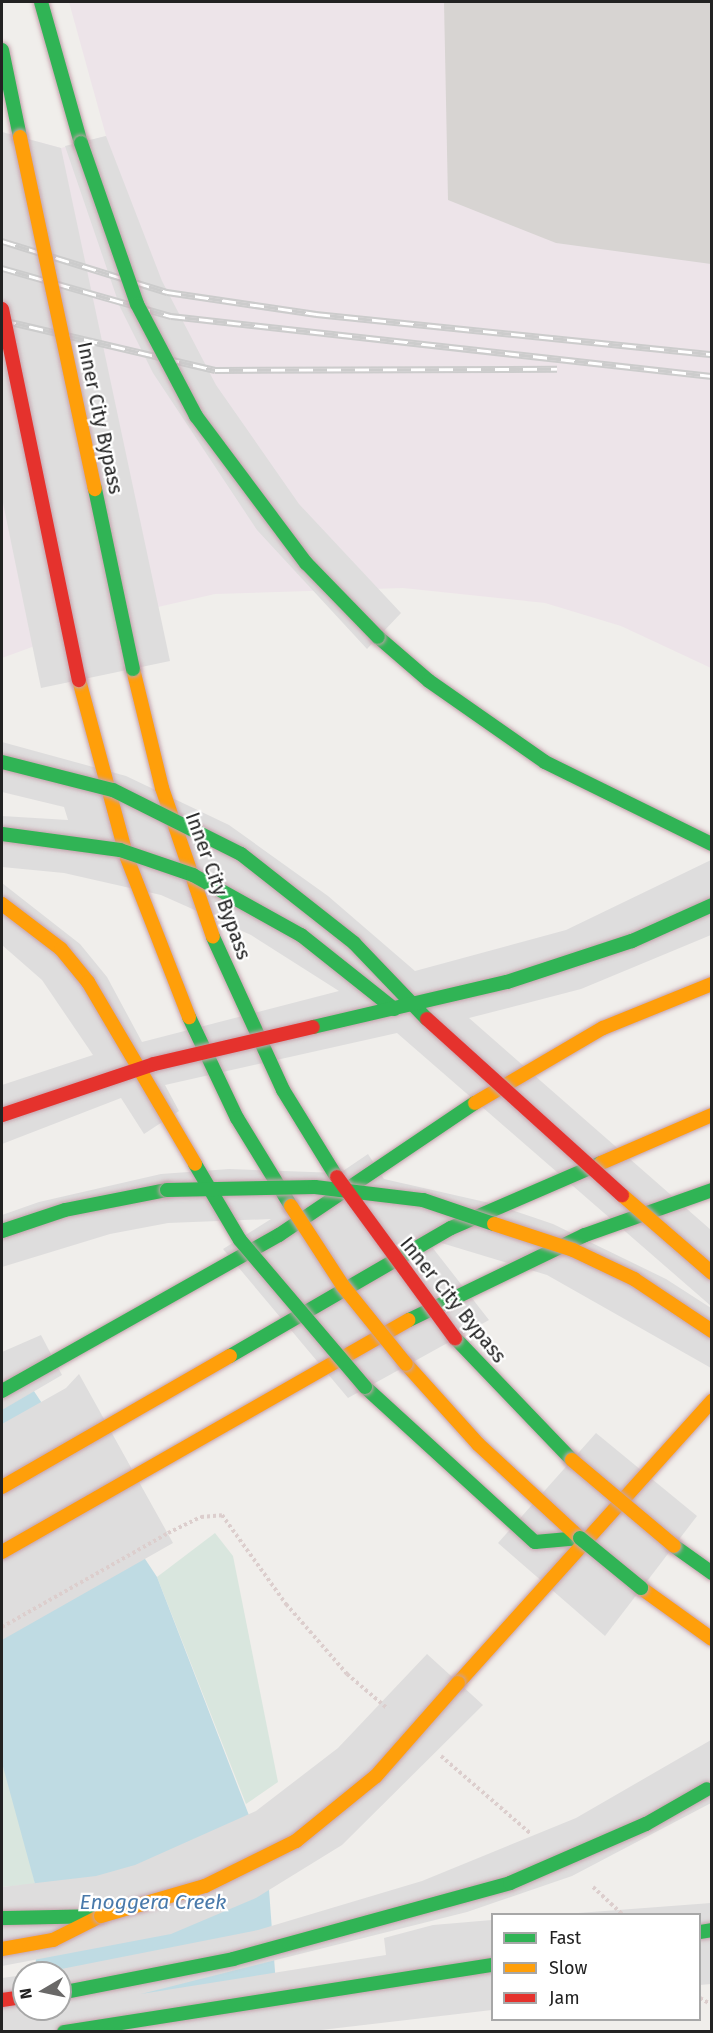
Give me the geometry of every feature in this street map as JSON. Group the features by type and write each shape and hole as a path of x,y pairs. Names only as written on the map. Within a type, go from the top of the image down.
{"highway":[{"path":"41,2 81,143 133,295 196,416 306,563 378,637 429,681 545,762 711,844"},
{"name":"Inner City Bypass","path":"2,50 133,669 162,788 207,924 283,1090 336,1176 455,1338 572,1460 674,1546 711,1573"},
{"path":"2,309 79,680 153,936 237,1118 343,1286 406,1364 537,1499 580,1538 641,1588 711,1639"},
{"path":"2,762 113,790 241,854 354,943 453,1047 711,1273"},
{"path":"2,834 120,850 193,875 301,934 394,1010 453,1047"},
{"path":"2,904 61,949 88,982 240,1240 365,1387 514,1526 535,1542 580,1538"},
{"path":"2,1115 154,1064 507,982 632,941 711,905"},
{"path":"2,1391 279,1235 508,1080 603,1028 711,984"},
{"path":"2,1487 451,1228 711,1115"},
{"path":"2,1231 65,1210 167,1190 266,1185 370,1192 469,1212 563,1245 634,1279 711,1331"},
{"path":"2,1552 409,1320 585,1235 711,1190"},
{"path":"2,1949 53,1940 101,1916 205,1886 296,1841 376,1776 711,1401"},
{"path":"72,1991 233,1959 510,1883 646,1824 711,1785"},
{"path":"2,1918 101,1916"},
{"path":"64,2031 491,1965"}],"path":[{"path":"2,1627 168,1533"}],"shaded area":[{"path":"69,2 711,2 711,668 621,626 545,603 403,588 215,594 114,617 2,658 2,132 61,148 106,136"},
{"path":"215,1533 233,1556 278,1782 246,1804 157,1577"},
{"path":"2,1763 25,1833 35,1884 2,1887"}],"water":[{"name":"Enoggera Creek","path":"2,1356 18,1367 157,1577 267,1862 279,2026 72,2010 72,1961 36,1961 35,1884 2,1763"}],"pier":[{"path":"2,132 61,148 170,661 41,688 2,498"},
{"path":"106,136 162,281 216,385 299,504 401,613 367,649 257,530 153,373 120,307 65,146"},
{"path":"2,742 126,776 229,825 328,896 415,971 566,930 711,860 711,935 581,989 469,1018 711,1230 711,1306 397,1033 165,1085 179,1111 144,1134 121,1098 2,1144 2,1085 93,1055 42,980 2,945 2,883 80,944 107,977 142,1042 339,991 251,935 161,895 64,873 2,867 2,816 68,820 64,807 2,792"},
{"path":"368,1154 384,1179 494,1204 553,1224 666,1279 711,1308 711,1368 547,1275 425,1238 489,1320 348,1398 223,1249 271,1219 168,1223 110,1234 2,1267 2,1215 39,1202 161,1174 229,1169 340,1173"},
{"path":"41,1335 62,1375 2,1410 2,1352"},
{"path":"79,1374 173,1543 2,1640 2,1424 66,1388"},
{"path":"596,1433 697,1516 605,1636 498,1543"},
{"path":"427,1654 483,1705 342,1845 256,1898 171,1934 28,1961 12,1961 12,1964 2,1966 2,1887 96,1876 135,1865 256,1811 338,1748"},
{"path":"711,1740 711,1803 572,1876 467,1912 141,1994 386,1955 384,1938 433,1925 491,1920 491,2010 304,2032 2,2031 2,1978 12,1977 12,2021 72,2021 72,1967 258,1930 422,1881 576,1818"},
{"path":"711,1903 711,1984 701,1985 701,1913 578,1913"}],"building":[{"path":"444,2 711,2 711,264 556,243 448,200"}],"railway":[{"path":"2,241 167,292 316,314 712,354"},
{"path":"2,268 171,316 712,376"},
{"path":"2,320 215,370 557,369"}],"traffic: fast":[{"path":"41,2 81,143"},
{"path":"2,50 20,137"},
{"path":"81,143 137,304 196,416 306,563 378,637"},
{"path":"95,489 133,669"},
{"path":"378,637 429,681 545,762 712,844"},
{"path":"2,762 113,790 241,854 354,943 427,1019"},
{"path":"2,834 120,850 193,875 301,935 394,1009"},
{"path":"313,1027 507,982 632,941 712,905"},
{"path":"213,937 283,1090 336,1176"},
{"path":"189,1017 237,1118 291,1206"},
{"path":"2,1391 279,1235 475,1103"},
{"path":"230,1356 451,1228 601,1163"},
{"path":"195,1164 240,1240 365,1387"},
{"path":"167,1190 315,1187 423,1200 494,1224"},
{"path":"2,1231 65,1210 167,1190"},
{"path":"409,1320 585,1235 712,1190"},
{"path":"455,1338 572,1460"},
{"path":"365,1387 535,1542 580,1538"},
{"path":"580,1538 641,1588"},
{"path":"674,1546 712,1573"},
{"path":"72,1991 233,1959 510,1883 646,1824 707,1789"},
{"path":"2,1918 96,1916"},
{"path":"701,1932 712,1930"},
{"path":"64,2032 491,1965"}],"traffic: slow":[{"path":"20,137 95,489"},
{"path":"133,669 162,788 213,937"},
{"path":"79,680 127,858 189,1017"},
{"path":"2,904 61,949 88,982 195,1164"},
{"path":"475,1103 603,1028 712,984"},
{"path":"601,1163 712,1115"},
{"path":"622,1195 712,1273"},
{"path":"291,1206 343,1286 406,1364"},
{"path":"494,1224 573,1250 634,1279 712,1331"},
{"path":"2,1552 409,1320"},
{"path":"2,1487 230,1356"},
{"path":"406,1364 478,1444 580,1538"},
{"path":"458,1683 712,1401"},
{"path":"572,1460 674,1546"},
{"path":"641,1588 712,1639"},
{"path":"101,1916 205,1886 296,1841 376,1776 458,1683"},
{"path":"2,1949 53,1940 101,1916"}],"traffic: jam":[{"path":"2,309 79,680"},
{"path":"427,1019 622,1195"},
{"path":"2,1115 154,1064 313,1027"},
{"path":"337,1177 455,1338"},
{"path":"2,2000 12,1999"}]}
